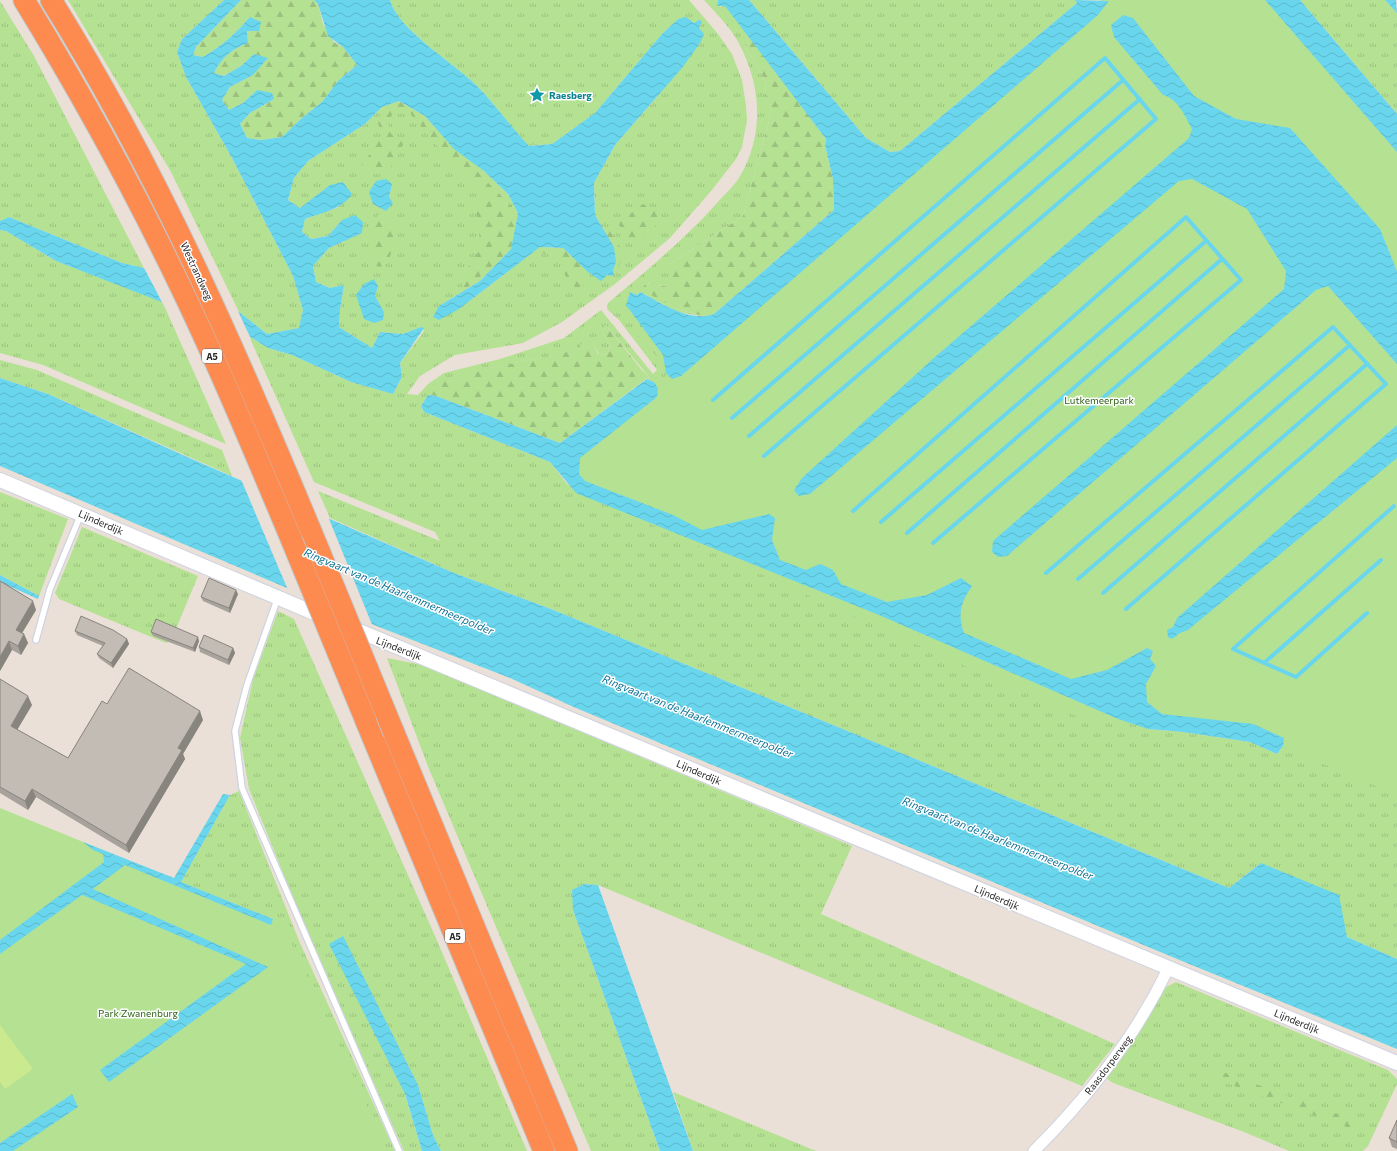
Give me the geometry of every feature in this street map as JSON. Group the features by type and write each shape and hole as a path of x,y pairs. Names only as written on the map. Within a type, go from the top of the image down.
{"highway":[{"name":"A5","path":"24,0 79,92 124,176 169,263 202,335 292,541 544,1151"},
{"name":"Westrandweg","path":"50,0 96,76 157,189 246,379 320,553 567,1151"}],"street":[{"name":"Lijnderdijk","path":"0,480 1168,969 1397,1063"},
{"name":"Raasdorperweg","path":"1034,1151 1068,1116 1098,1081 1143,1016 1168,969"}],"lane":[{"path":"36,640 50,589 81,514"},
{"path":"278,597 247,684 235,732 242,788 399,1151"}],"green space":[{"path":"68,0 224,0 182,39 177,52 186,77 232,158 293,276 303,310 300,328 267,334 239,312 171,172"},
{"path":"241,0 314,0 318,4 323,24 334,42 343,47 357,65 338,81 322,102 282,137 261,140 247,138 240,124 250,113 274,99 257,90 243,103 229,110 222,100 230,87 253,75 254,54 241,66 224,76 214,73 220,62 228,54 248,43 247,31 250,17 228,39 210,53 203,57 193,55 196,47"},
{"path":"390,0 689,0 718,34 732,54 742,80 747,120 742,147 736,159 712,190 670,238 615,284 562,322 523,343 455,355 420,376 407,394 418,395 428,384 444,373 500,359 564,338 601,310 653,374 657,370 619,320 607,309 608,303 664,255 704,217 737,181 748,160 754,142 757,123 757,104 754,85 742,49 732,32 704,0 718,0 717,3 720,7 725,5 749,36 746,48 766,82 765,98 772,110 743,216 669,265 669,287 646,283 677,309 706,317 678,312 640,292 637,295 630,293 629,300 1397,793 1397,959 1347,937 1261,863 1229,888 551,609 454,573 330,518 318,491 440,541 435,532 314,482 249,336 268,348 292,355 351,382 393,394 402,377 400,363 424,331 421,327 403,334 380,332 372,348 339,327 344,285 330,288 316,282 313,266 329,248 345,241 342,220 328,236 311,239 302,232 305,219 339,207 314,198 300,208 288,200 294,178 308,161 365,124 382,107 399,101 484,171 508,194 518,213 511,249 480,281 439,306 459,309 540,247 613,270 614,247 595,215 594,183 615,145 657,97 701,24 678,19 662,34 595,113 552,144 528,146 476,85 414,34 395,11","holes":["376,181 392,184 389,197","606,325 649,377 647,379 654,382 702,530 1283,746 1277,754 1250,742 1183,732 1148,729 567,484 550,462 424,412 421,406 428,395 490,368 568,352 591,340 599,354 606,355 611,347 603,333"]},
{"path":"392,0 397,0 397,3 406,13 405,21"},
{"path":"749,0 1075,0 1077,3 900,151 890,152 866,138"},
{"name":"Lutkemeerpark","path":"1101,0 1274,0 1397,140 1397,795 1252,733 1087,721 579,492 577,451 1005,88"},
{"path":"1300,0 1385,0 1397,13 1397,114"},
{"path":"0,1 34,56 144,268 122,263 9,217 0,221"},
{"path":"749,36 826,139 825,145 833,179 834,210 714,314 706,317 677,309 642,290 646,283 669,287 669,265 743,216 772,110 765,98 766,82 746,48"},
{"path":"399,101 425,116 454,148 518,213 511,249 464,291 461,278 481,248 476,210 488,195 449,160 409,112 392,115 388,121 390,133 405,141 386,176 360,169 382,135 378,123 382,107"},
{"path":"643,204 656,210 661,221 636,243 627,239 618,223"},
{"path":"382,212 397,227 389,261 380,267 373,265 372,222"},
{"path":"607,227 616,239 624,256 617,269 613,270 616,262 604,230"},
{"path":"0,230 6,231 56,261 162,301 226,444 43,365 0,353"},
{"path":"540,247 563,248 585,269 583,297 565,275 557,254 544,253 537,257 527,257 522,263 521,271 510,269"},
{"path":"606,325 649,377 560,443 436,396 428,395 431,386 437,383 490,368 567,352 591,339 598,354 606,355 611,347 603,333"},
{"path":"641,325 663,355 664,364 635,332 633,326"},
{"path":"0,360 37,370 222,450 232,476 48,394 0,378"},
{"path":"0,492 68,519 39,596 0,575"},
{"path":"82,527 198,576 171,641 166,643 59,599 55,593"},
{"path":"278,611 294,619 435,936 527,1151 441,1151 433,1135 418,1085 405,1095 422,1151 404,1151 311,942 249,789 240,738 253,679"},
{"path":"387,658 422,665 852,846 821,914 1115,1044 1082,1086 598,885 584,884 573,910 660,1151 591,1151 429,769"},
{"path":"239,791 300,943 395,1151 361,1151 0,1120 273,919 181,882 230,795"},
{"name":"Park Zwanenburg","path":"0,808 282,923 388,1151 0,1151"},
{"path":"1176,982 1388,1070 1397,1079 1397,1084 1368,1146 1363,1151 1289,1151 1244,1132 1113,1083 1106,1078 1166,987"},
{"path":"0,1025 33,1069 5,1089 0,1082"},
{"path":"1215,1069 1356,1121 1352,1129 1210,1077"},
{"path":"673,1092 816,1151 693,1151"}],"water":[{"path":"224,0 241,0 196,47 193,55 203,57 210,53 228,39 250,17 261,22 259,31 247,31 248,43 228,54 220,62 214,73 224,76 241,66 254,54 268,58 253,75 230,87 222,100 229,110 243,103 257,90 272,93 274,99 250,113 240,124 247,138 261,140 282,137 322,102 338,81 357,65 343,47 328,36 318,4 314,0 390,0 395,11 414,34 476,85 529,146 552,144 595,113 662,34 678,19 686,17 694,23 699,20 702,21 699,28 704,34 700,43 682,68 615,145 594,183 595,215 614,247 616,262 613,270 614,276 607,275 601,281 588,272 563,248 540,247 459,309 439,320 433,317 439,306 480,281 511,249 518,213 508,194 484,171 454,149 425,116 399,101 382,107 365,124 308,161 294,178 288,200 300,208 330,185 343,182 352,194 337,207 305,219 302,232 311,239 328,236 342,220 355,215 363,222 362,233 329,248 313,266 316,282 330,288 344,285 339,327 372,348 380,332 403,334 421,327 424,328 400,363 402,377 393,394 351,382 292,355 268,348 249,336 56,261 6,231 0,230 0,221 9,217 122,263 144,268 239,312 267,334 299,328 303,310 293,276 232,158 186,77 177,52 182,39"},
{"path":"718,0 749,0 866,138 890,152 900,151 1077,3 1075,0 1109,1 1098,15 681,376 672,379 666,373 663,355 626,305 630,292 637,295 640,292 685,314 705,316 714,314 834,210 833,179 825,145 826,139 725,6 717,6"},
{"path":"1265,0 1300,0 1397,114 1397,152"},
{"path":"1385,0 1396,0 1397,13"},
{"path":"1123,15 1133,18 1194,96 1236,119 1290,128 1380,229 1397,271 1397,364 1328,286 1316,290 1007,556 998,557 992,552 993,541 1284,289 1286,271 1247,209 1192,179 1179,181 810,494 799,496 794,490 802,478 935,357 1189,138 1192,129 1177,104 1173,100 1163,95 1114,37 1111,25"},
{"path":"386,179 392,184 389,197 393,203 386,211 373,204 369,192 376,181"},
{"path":"374,279 378,286 375,296 384,312 383,320 374,323 364,319 356,295 364,284"},
{"name":"Ringvaart van de Haarlemmermeerpolder","path":"0,378 48,394 185,456 454,573 551,609 1229,888 1261,863 1339,895 1347,937 1397,959 1397,1049 1177,959 576,708 510,678 374,625 0,466"},
{"path":"647,379 654,382 658,388 657,397 580,458 579,474 585,481 673,515 702,530 769,514 775,518 772,540 780,560 806,570 820,564 833,570 841,584 887,602 927,595 961,578 972,586 965,597 961,608 961,620 964,633 1071,679 1107,670 1147,648 1153,651 1150,659 1156,666 1146,684 1147,702 1162,714 1253,724 1284,738 1283,746 1277,754 1250,742 1183,732 1148,729 1118,719 879,615 576,493 550,462 424,412 421,406 428,395 436,396 560,443"},
{"path":"1397,425 1397,458 1188,630 1180,633 1172,639 1168,637 1167,630 1173,627 1177,618"},
{"path":"0,575 39,596 38,599 0,582"},
{"path":"223,794 230,795 181,882 273,919 271,925 125,865 93,889 268,967 109,1082 100,1070 246,964 82,895 0,954 0,940 104,862 103,854 93,850 83,842 174,878"},
{"path":"584,884 598,885 693,1151 660,1151 573,910 572,890"},
{"path":"343,936 418,1085 433,1135 441,1151 422,1151 405,1094 329,944"},
{"path":"72,1094 78,1107 13,1151 0,1151 0,1143"}],"pier":[{"path":"143,266 237,309 251,339 163,304"},
{"path":"240,477 327,514 373,627 288,590"}],"building":[{"path":"209,578 236,590 229,608 201,597"},
{"path":"0,581 33,601 16,630 24,634 18,646 9,641 0,657"},
{"path":"81,616 113,630 127,639 111,663 97,654 105,643 75,631"},
{"path":"156,619 198,637 193,648 151,632"},
{"path":"204,635 233,648 228,660 199,647"},
{"path":"129,668 200,711 178,748 182,750 126,845 32,789 25,801 0,787 0,679 28,696 11,726 68,758 102,701 107,704"},
{"path":"1397,1120 1397,1142 1389,1138"}],"waterway":[{"path":"713,400 1105,58 1156,119 764,456"},
{"path":"732,418 1123,80"},
{"path":"749,436 1140,99"},
{"path":"853,511 1186,217 1241,280 933,543"},
{"path":"881,522 1206,241"},
{"path":"907,533 1222,259"},
{"path":"1046,573 1333,327 1386,384 1126,609"},
{"path":"1078,579 1350,345"},
{"path":"1103,593 1367,364"},
{"path":"1367,613 1296,677 1233,649 1394,506"},
{"path":"1264,663 1381,560"}],"place":[{"name":"Raesberg","path":"537,95"}]}
